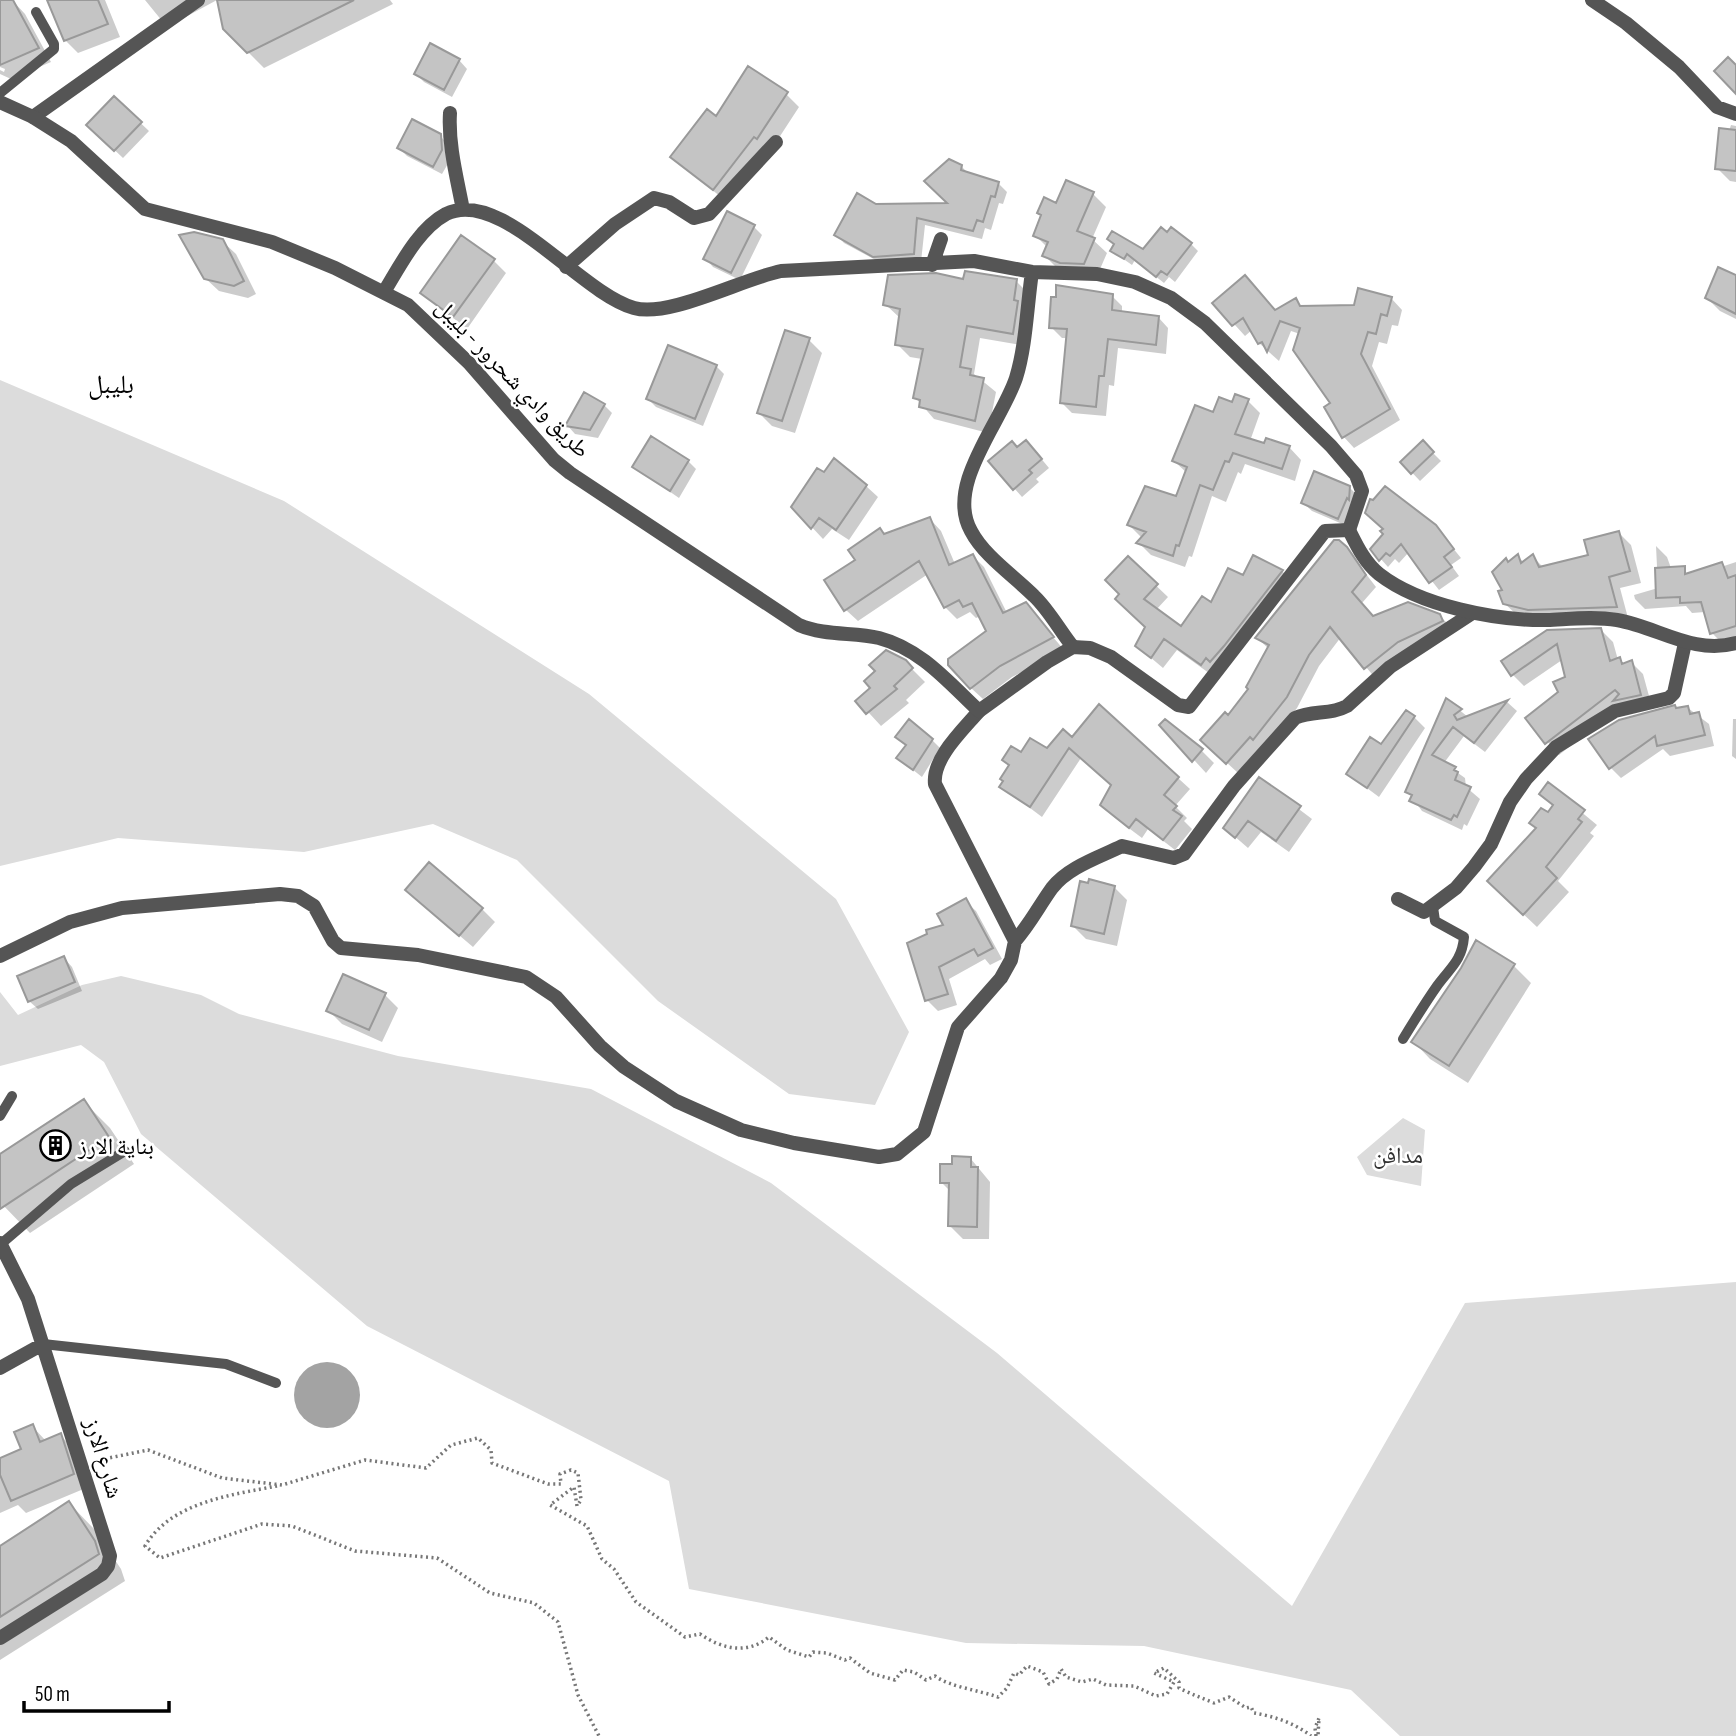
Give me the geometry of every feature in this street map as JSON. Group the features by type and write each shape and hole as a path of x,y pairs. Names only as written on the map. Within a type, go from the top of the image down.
{"street":[{"path":"33,117 198,0"},
{"path":"1592,0 1658,49 1717,107 1736,114"},
{"name":"طريق وادي شحرور - بليبل","path":"0,102 33,117 71,141 145,209 272,242 384,292 419,313 444,337 554,460 570,473 799,625 818,632 881,639 915,652 979,710"},
{"path":"450,113 449,138 454,151 463,210"},
{"path":"566,267 615,224 654,198 669,202 694,218 709,214 776,142"},
{"path":"384,292 417,241 432,225 447,214 476,209 494,215 617,302 636,309 658,310 754,276 782,271 974,261 1032,272 1097,274 1135,282 1185,306 1331,446 1356,475 1362,491 1349,530 1363,556 1379,574 1453,610 1471,614 1545,620 1613,619 1638,624 1685,643 1736,643"},
{"path":"932,265 941,239"},
{"path":"1032,272 1016,376 970,474 963,508 971,532 1037,598 1073,648"},
{"path":"1015,941 935,784 937,769 950,747 979,710 1046,662 1073,648 1090,648 1111,657 1178,705 1189,707 1325,531 1349,530"},
{"path":"0,957 71,922 122,908 178,901 293,895 314,906 333,942 341,948 418,955 513,973 537,982 562,1003 600,1046 624,1067 702,1114 741,1130 794,1143 879,1157 897,1154 923,1132 958,1027 1001,978 1011,960 1015,941 1032,922 1053,887 1070,872 1122,846 1174,858 1184,854 1234,786 1296,718 1347,706 1390,667 1471,614"},
{"path":"1398,899 1424,912 1433,908 1474,867 1491,844 1510,802 1526,779 1556,747 1615,711 1670,698 1674,693 1685,643"},
{"name":"شارع الارز","path":"0,1244 28,1299 110,1556 108,1566 102,1574 0,1638"},
{"path":"0,1368 43,1343"}],"lane":[{"path":"0,93 54,49 36,12"},
{"path":"1403,1039 1438,984 1457,964 1463,950 1464,937 1435,921 1433,908"},
{"path":"0,1116 12,1096"},
{"path":"0,1244 71,1184 125,1151"},
{"path":"43,1343 226,1364 276,1383"}],"path":[{"path":"599,1736 578,1695 558,1622 534,1603 491,1593 437,1558 355,1551 292,1526 262,1524 160,1558 145,1546 155,1530 211,1499 282,1485 365,1460 426,1468 451,1445 478,1438 491,1450 492,1463 548,1484 561,1483 560,1474 571,1470 578,1473 581,1500 576,1506 574,1487 550,1505 587,1526 602,1559 614,1569 636,1602 685,1637 700,1634 718,1647 757,1647 769,1637 787,1650 809,1657 813,1652 827,1653 845,1660 850,1658 870,1673 895,1680 903,1670 914,1672 926,1680 935,1676 948,1686 965,1685 998,1697 1007,1688 1014,1673 1019,1675 1027,1666 1042,1672 1049,1684 1057,1679 1061,1669 1066,1677 1082,1682 1093,1679 1106,1685 1134,1686 1156,1696 1167,1694 1174,1682 1154,1673 1164,1668 1179,1682 1180,1688 1189,1693 1198,1693 1214,1703 1229,1697 1246,1708 1251,1707 1254,1713 1273,1715 1280,1721 1300,1727 1315,1736"},
{"path":"82,1463 148,1450 222,1478 282,1485"}],"green space":[{"path":"0,380 284,501 589,694 836,899 909,1032 875,1105 789,1094 658,1001 517,860 433,824 304,852 118,838 0,866"},
{"path":"121,976 201,995 239,1014 398,1056 591,1089 771,1183 997,1353 1292,1606 1465,1303 1736,1282 1736,1736 1400,1736 1351,1690 1144,1646 966,1643 689,1589 669,1481 367,1326 141,1134 104,1062 81,1045 0,1066 0,992 18,1015 82,985"},
{"name":"مدافن","path":"1403,1118 1425,1130 1421,1186 1367,1175 1357,1157"}],"shaded area":[{"path":"327,1362 340,1364 350,1372 358,1382 358,1408 350,1418 340,1426 327,1428 314,1426 304,1418 296,1408 294,1395 296,1382 304,1372 314,1364"}],"building":[{"path":"0,0 13,0 39,48 0,65"},
{"path":"47,0 98,0 108,24 64,41"},
{"path":"217,0 354,0 247,53 223,29"},
{"path":"430,43 460,59 444,90 414,74"},
{"path":"1728,57 1736,65 1736,94 1714,71"},
{"path":"748,66 788,92 757,139 754,137 713,190 670,157 707,109 716,116"},
{"path":"114,96 142,122 114,151 86,125"},
{"path":"412,119 441,134 442,150 433,167 397,148"},
{"path":"1719,128 1736,130 1736,171 1715,169"},
{"path":"949,159 962,165 961,170 999,182 995,197 991,196 983,222 977,220 973,231 917,218 914,254 873,257 834,235 857,193 876,204 947,203 924,181"},
{"path":"1066,180 1094,192 1077,231 1095,238 1084,264 1060,263 1042,256 1048,242 1033,236 1041,215 1037,213 1044,197 1056,203"},
{"path":"727,211 755,225 731,273 703,259"},
{"path":"1161,227 1167,232 1171,227 1192,243 1167,275 1161,271 1156,277 1127,254 1124,259 1110,251 1114,244 1107,239 1112,231 1143,249"},
{"path":"194,232 223,239 244,281 234,286 204,279 179,235"},
{"path":"461,235 495,259 453,317 420,293"},
{"path":"1718,267 1736,275 1736,314 1705,298"},
{"path":"965,271 1017,279 1014,300 1018,301 1013,334 967,326 960,367 971,369 970,375 984,378 975,421 919,407 920,400 913,398 923,349 895,345 900,309 883,305 888,275 936,273 963,279"},
{"path":"1245,275 1275,310 1296,298 1300,306 1354,305 1358,288 1392,297 1387,316 1381,314 1376,334 1368,332 1361,354 1390,409 1342,438 1324,407 1330,403 1293,350 1300,328 1280,321 1267,352 1262,342 1258,344 1243,318 1232,326 1212,303"},
{"path":"1056,285 1113,294 1112,310 1159,316 1156,345 1108,339 1104,376 1099,376 1096,407 1060,403 1067,329 1049,328 1051,297 1056,297"},
{"path":"785,330 810,338 782,421 757,413"},
{"path":"668,345 717,365 695,419 646,399"},
{"path":"584,392 605,404 590,430 565,426"},
{"path":"1235,394 1249,399 1235,434 1264,443 1266,438 1290,446 1282,469 1233,453 1229,462 1225,461 1213,490 1200,485 1173,556 1136,543 1146,532 1127,525 1145,486 1176,496 1187,467 1172,461 1195,405 1213,412 1219,397 1232,402"},
{"path":"651,436 689,460 670,491 632,467"},
{"path":"1026,440 1042,459 1029,470 1032,473 1013,490 988,461 1012,441 1017,447"},
{"path":"1423,440 1434,452 1411,474 1400,462"},
{"path":"834,458 867,485 836,530 819,518 811,529 791,507 817,468 824,472"},
{"path":"1314,471 1350,486 1349,500 1347,498 1338,519 1301,503"},
{"path":"1385,486 1436,525 1454,549 1444,557 1452,567 1429,583 1401,544 1390,556 1386,553 1379,561 1370,549 1383,534 1380,531 1383,529 1365,513 1370,499 1373,500"},
{"path":"930,517 949,565 973,554 1003,613 1026,602 1054,637 1000,666 970,689 948,665 948,659 986,631 972,603 963,607 959,600 944,608 919,561 844,611 824,580 855,560 848,550 880,528 884,534"},
{"path":"1619,531 1630,571 1609,577 1617,607 1528,610 1503,604 1498,591 1502,590 1492,572 1506,558 1508,562 1518,554 1521,563 1533,554 1539,567 1588,555 1584,540"},
{"path":"1334,540 1339,540 1347,547 1366,575 1352,592 1373,616 1408,602 1440,614 1443,621 1398,642 1364,669 1330,627 1309,655 1287,697 1253,740 1250,737 1226,764 1200,740 1225,712 1228,715 1248,689 1246,687 1269,645 1255,638"},
{"path":"1253,555 1283,570 1224,646 1210,662 1206,658 1201,665 1164,639 1151,658 1135,646 1145,627 1115,599 1119,594 1105,580 1128,556 1158,584 1144,599 1181,626 1202,596 1211,602 1228,568 1243,575"},
{"path":"1722,562 1728,578 1736,575 1736,626 1710,634 1701,602 1680,603 1680,597 1656,598 1655,568 1685,566 1685,574"},
{"path":"1601,628 1610,661 1620,657 1622,664 1632,660 1641,695 1613,701 1619,694 1615,690 1545,744 1525,718 1558,692 1553,682 1565,677 1557,644 1511,676 1501,661 1547,630"},
{"path":"886,650 906,660 913,668 894,686 897,689 866,714 855,701 870,688 864,681 875,671 869,665"},
{"path":"1446,698 1462,709 1454,715 1457,720 1508,700 1474,743 1453,727 1432,755 1456,767 1454,770 1458,772 1455,780 1471,787 1457,817 1454,815 1451,820 1409,801 1412,795 1405,792"},
{"path":"1099,704 1179,777 1164,795 1177,806 1173,810 1182,816 1163,840 1136,819 1129,828 1100,805 1111,785 1069,748 1030,807 999,787 1003,781 1000,779 1009,765 1002,760 1011,746 1021,752 1030,738 1047,748 1063,729 1072,737"},
{"path":"1675,705 1676,708 1688,706 1690,714 1699,712 1705,735 1657,746 1655,736 1609,769 1588,739 1619,720"},
{"path":"1406,710 1415,716 1367,788 1346,774 1370,737 1381,744"},
{"path":"909,719 933,739 913,770 896,758 906,745 895,737"},
{"path":"1165,719 1203,749 1192,762 1159,725"},
{"path":"1259,777 1301,806 1276,841 1248,821 1235,838 1223,828"},
{"path":"1548,782 1585,810 1578,819 1582,822 1546,867 1557,878 1523,915 1487,881 1536,828 1529,823 1541,808 1548,812 1553,805 1539,794"},
{"path":"429,862 483,908 459,936 405,890"},
{"path":"1089,879 1115,886 1104,934 1071,926 1080,881 1088,883"},
{"path":"966,898 993,948 978,956 974,949 939,967 948,994 925,1001 907,943 927,934 926,930 943,925 937,914"},
{"path":"1476,940 1515,964 1449,1066 1411,1042 1461,968"},
{"path":"64,956 75,982 28,1002 17,976"},
{"path":"343,974 386,993 369,1030 326,1011"},
{"name":"بناية الارز","path":"84,1099 109,1137 0,1209 0,1154"},
{"path":"952,1156 971,1157 971,1167 978,1167 977,1227 948,1226 949,1183 940,1183 940,1164 952,1164"},
{"path":"33,1424 40,1442 61,1433 74,1474 11,1501 0,1475 0,1458 21,1449 14,1432"},
{"path":"69,1501 95,1541 99,1554 0,1617 0,1546"}],"place":[{"name":"بناية الارز","path":"55,1146"}],"district":[{"name":"بليبل","path":"111,384"}]}
